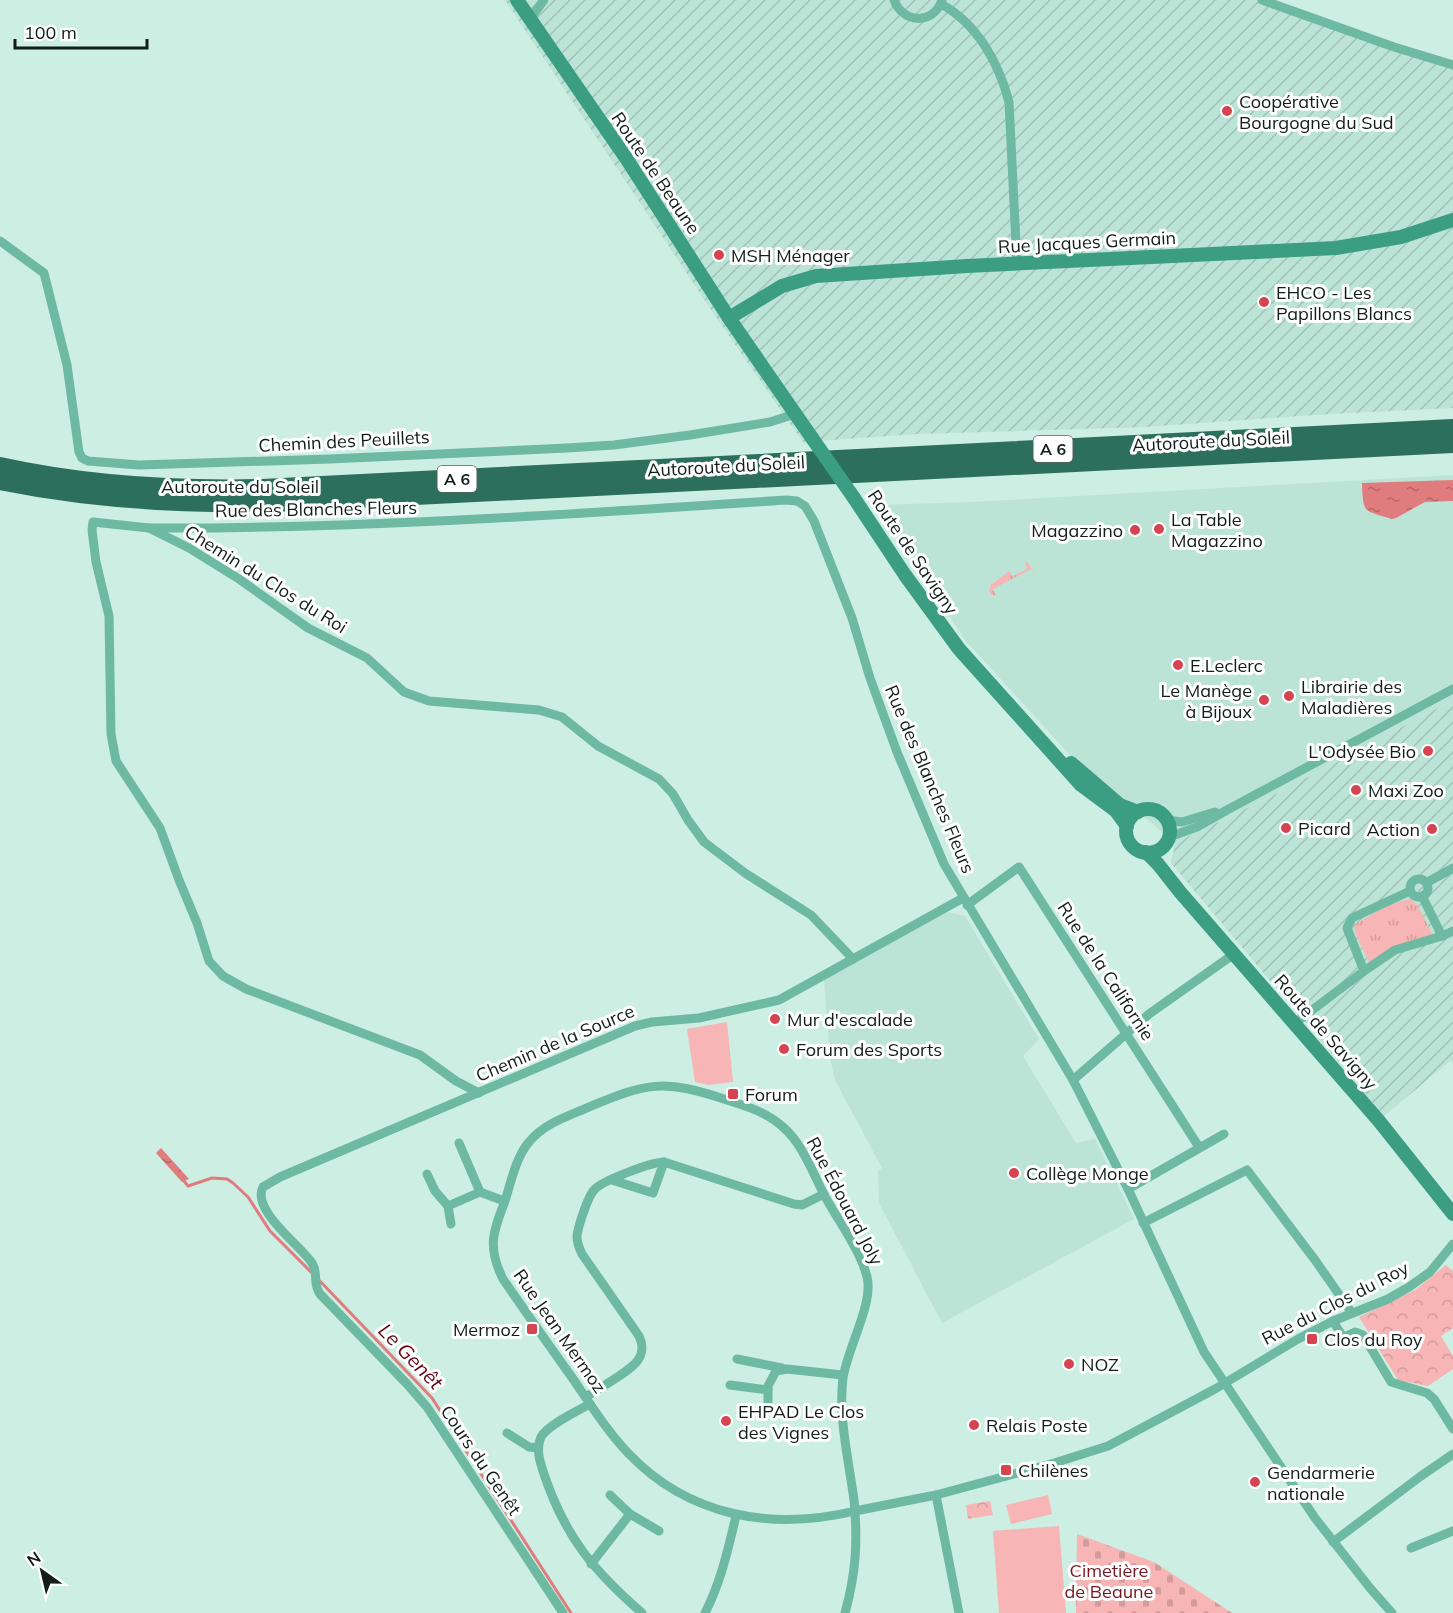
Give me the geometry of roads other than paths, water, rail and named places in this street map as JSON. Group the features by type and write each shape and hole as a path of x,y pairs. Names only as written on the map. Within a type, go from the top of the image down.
{"highway":[{"path":"1409,430 1439,421 1453,420"},
{"name":"Autoroute du Soleil","path":"0,466 122,485 201,489 262,488 1453,428"},
{"name":"Autoroute du Soleil","path":"0,481 68,494 133,501 276,503 1453,444"}],"main road":[{"name":"Route de Beaune","path":"517,0 626,158 763,368"},
{"name":"Rue Jacques Germain","path":"729,318 782,286 806,277 841,273 1349,247 1401,237 1453,220"},
{"name":"Route de Savigny","path":"763,368 945,631 1054,756 1093,794 1116,811 1127,826"},
{"name":"Route de Savigny","path":"1093,794 1138,812"},
{"path":"1166,842 1154,852 1136,849 1128,839 1127,826 1131,818 1138,812 1154,810 1167,820 1170,831 1166,842 1168,876"},
{"name":"Route de Savigny","path":"1146,852 1379,1120 1453,1214"}],"street":[{"path":"530,19 544,0"},
{"path":"894,0 901,12 917,19 929,17 942,2 972,29 995,62 1010,102 1017,264"},
{"path":"1262,0 1394,47 1453,65"},
{"name":"Chemin des Peuillets","path":"0,240 44,273 67,365 79,452 82,458 88,461 122,465 155,465 567,448 642,441 744,426 795,414"},
{"name":"Rue des Blanches Fleurs","path":"149,528 397,524 786,500 797,501 805,506 814,521 852,618 870,678 897,752 936,848 965,901 1073,1080 1128,1188 1194,1333 1225,1383 1333,1542 1392,1613"},
{"name":"Chemin du Clos du Roi","path":"479,1093 462,1084 420,1054 246,988 224,976 209,961 165,838 121,771 114,754 111,734 110,616 96,562 93,522 149,528 210,560 308,628 367,658 398,687 412,696 429,701 539,710 562,717 598,746 659,779 673,794 704,842 745,873 811,915 853,959"},
{"path":"1166,842 1453,689"},
{"path":"1167,820 1182,822 1227,810"},
{"name":"Rue de la Californie","path":"965,901 1019,867 1199,1147"},
{"path":"1426,883 1453,868"},
{"path":"1421,879 1426,883 1427,891 1422,896 1414,896 1410,891 1414,880 1421,879"},
{"path":"1364,971 1347,928 1352,918 1410,891"},
{"path":"1422,896 1442,936"},
{"name":"Chemin de la Source","path":"261,1191 267,1183 279,1177 634,1026 652,1022 671,1024 779,1000 965,901"},
{"path":"1295,1023 1395,950 1453,931"},
{"path":"1073,1080 1149,1014 1234,954"},
{"name":"Rue Édouard Joly","path":"678,1081 754,1110 776,1121 791,1135 860,1260 868,1283 865,1306 843,1376 842,1405 857,1539 856,1568 845,1613"},
{"name":"Rue Jean Mermoz","path":"678,1081 628,1091 553,1122 542,1129 523,1150 493,1239 492,1253 503,1279 618,1442 656,1478 694,1501 736,1516 791,1520 855,1511 936,1495"},
{"path":"1128,1188 1224,1134"},
{"path":"459,1143 480,1192 504,1202"},
{"path":"612,1180 652,1193 664,1161"},
{"path":"642,1613 611,1586 591,1564 565,1525 540,1462 538,1448 544,1433 636,1363 641,1353 642,1346 639,1336 582,1254 578,1244 578,1232 590,1196 594,1189 612,1180 649,1164 664,1161 794,1204 802,1205 824,1194"},
{"path":"1143,1223 1247,1170 1352,1313"},
{"path":"427,1174 435,1191 448,1206 451,1224"},
{"name":"Cours du Genêt","path":"261,1191 260,1197 265,1209 312,1262 315,1285 320,1294 427,1407 563,1613"},
{"path":"448,1206 480,1192"},
{"name":"Rue du Clos du Roy","path":"936,1495 1052,1464 1108,1446 1334,1321 1388,1299 1409,1287 1430,1272 1453,1244"},
{"path":"1334,1321 1344,1337 1355,1332 1363,1335 1391,1382 1427,1393 1434,1398 1453,1429"},
{"path":"737,1359 782,1369 843,1376"},
{"path":"768,1409 768,1390 772,1376 776,1371 782,1369"},
{"path":"730,1385 768,1390"},
{"path":"507,1433 529,1447 538,1448"},
{"path":"1333,1542 1453,1454"},
{"path":"610,1495 630,1514 659,1531"},
{"path":"936,1495 959,1613"},
{"path":"591,1564 630,1514"},
{"path":"705,1613 726,1561 736,1516"},
{"path":"1411,1548 1453,1531"}],"water":[{"path":"1453,480 1453,501 1425,502 1392,519 1370,512 1363,501 1362,483"},
{"path":"161,1148 189,1179 182,1182 156,1153"}],"waterway":[{"name":"Le Genêt","path":"184,1181 188,1186 212,1178 227,1179 233,1183 248,1197 270,1231 313,1274"},
{"name":"Le Genêt","path":"317,1278 432,1398 571,1613"}],"place":[{"name":"Coopérative Bourgogne du Sud","path":"1227,111"},
{"name":"MSH Ménager","path":"719,255"},
{"name":"EHCO - Les Papillons Blancs","path":"1264,302"},
{"name":"La Table Magazzino","path":"1159,529"},
{"name":"Magazzino","path":"1135,530"},
{"name":"E.Leclerc","path":"1178,665"},
{"name":"Librairie des Maladières","path":"1289,696"},
{"name":"Le Manège à Bijoux","path":"1264,700"},
{"name":"L'Odysée Bio","path":"1428,751"},
{"name":"Maxi Zoo","path":"1356,790"},
{"name":"Picard","path":"1286,828"},
{"name":"Action","path":"1432,829"},
{"name":"Mur d'escalade","path":"775,1019"},
{"name":"Forum des Sports","path":"784,1049"},
{"name":"Forum","path":"733,1094"},
{"name":"Collège Monge","path":"1014,1173"},
{"name":"Mermoz","path":"532,1329"},
{"name":"Clos du Roy","path":"1312,1339"},
{"name":"NOZ","path":"1069,1364"},
{"name":"EHPAD Le Clos des Vignes","path":"726,1421"},
{"name":"Relais Poste","path":"974,1425"},
{"name":"Chilènes","path":"1006,1470"},
{"name":"Gendarmerie nationale","path":"1255,1482"}],"park label":[{"name":"Cimetière de Beaune","path":"1109,1580"}]}
